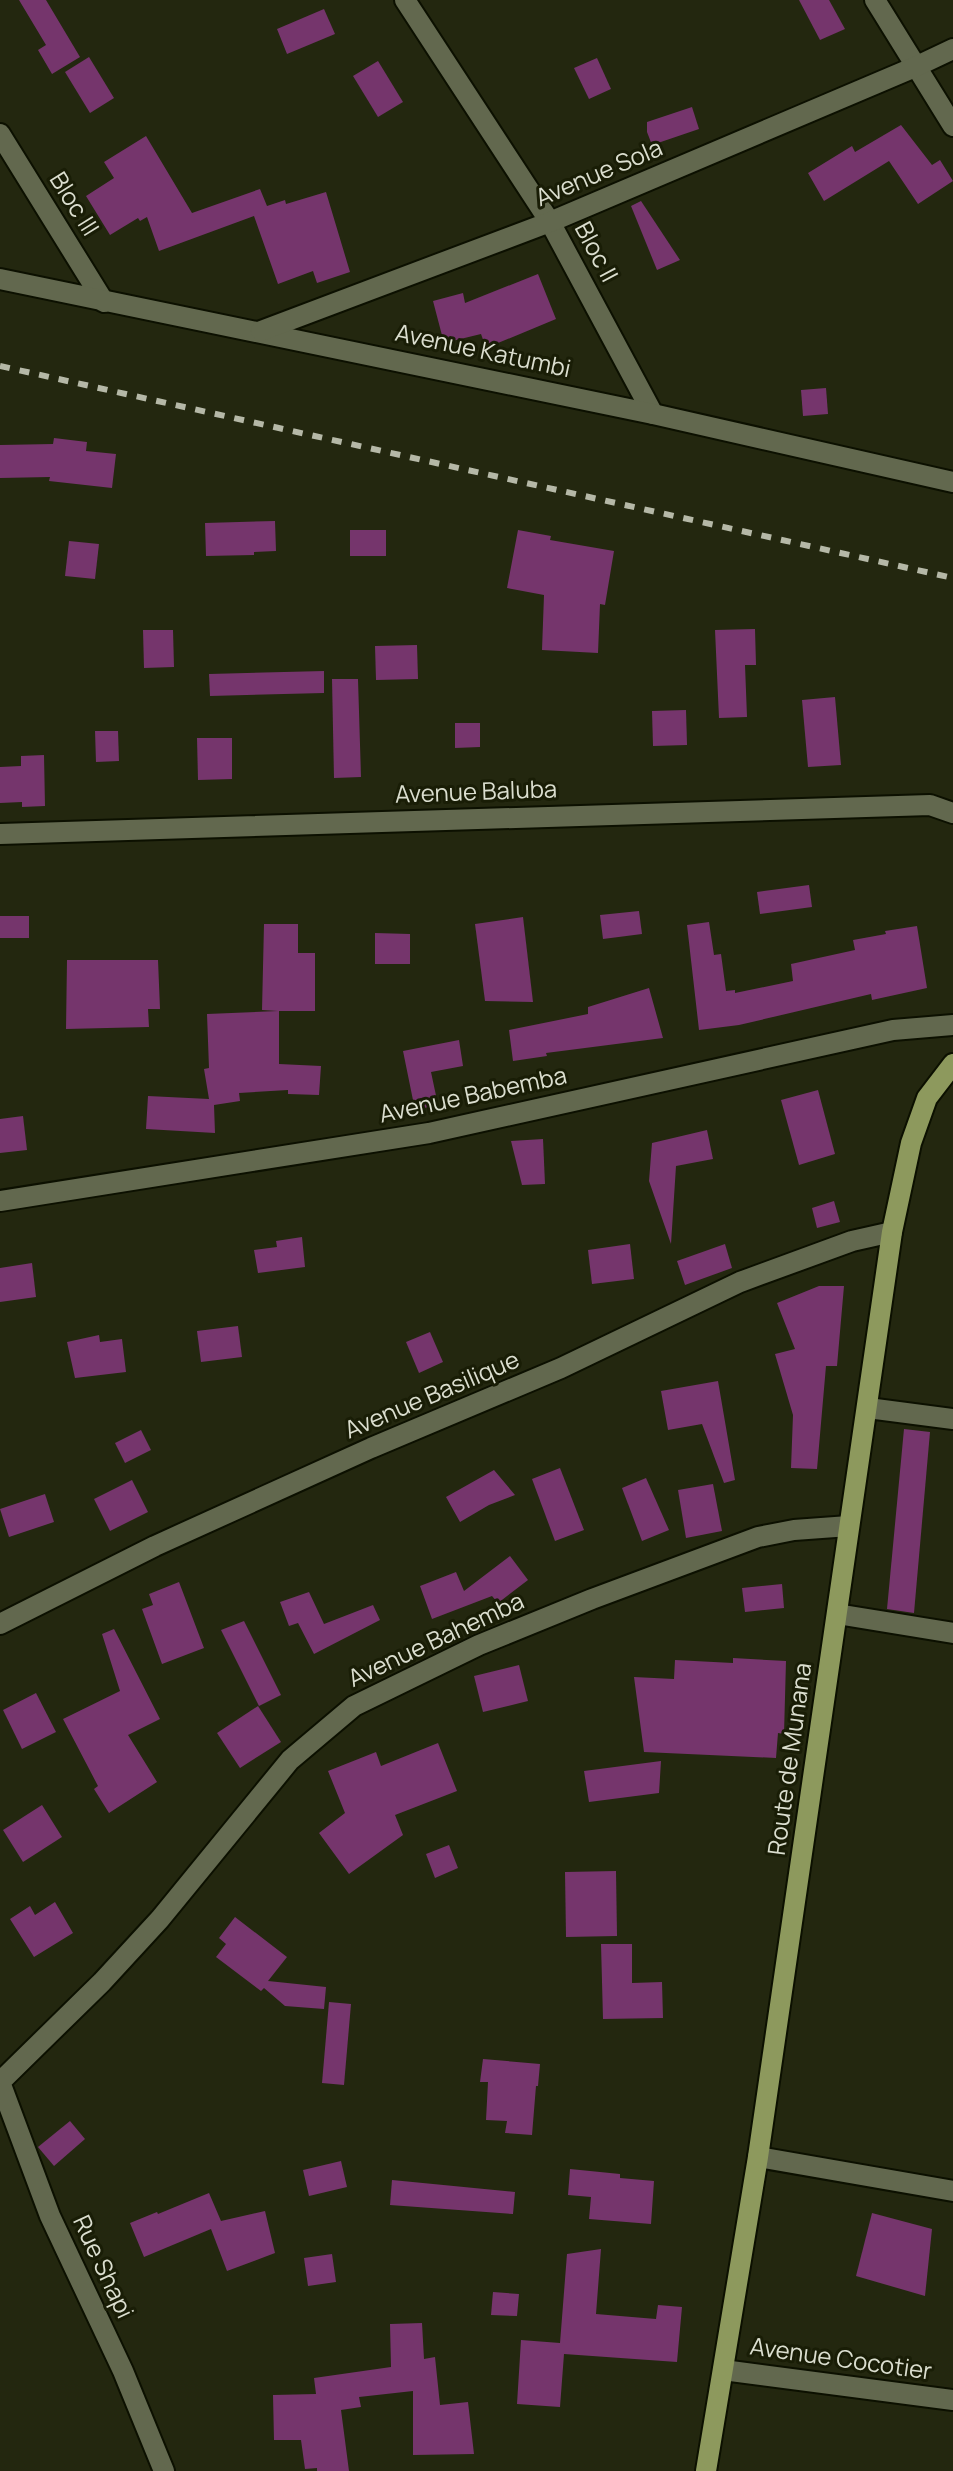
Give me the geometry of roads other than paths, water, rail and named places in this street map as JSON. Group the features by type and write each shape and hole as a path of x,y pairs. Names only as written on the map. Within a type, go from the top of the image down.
{"main road":[{"name":"Route de Munana","path":"706,2471 758,2157 892,1232 911,1143 927,1098 953,1064"}],"street":[{"name":"Bloc II","path":"405,0 550,222 653,414"},
{"path":"875,0 953,126"},
{"name":"Avenue Sola","path":"260,332 550,222 953,49"},
{"name":"Bloc III","path":"0,134 104,302"},
{"name":"Avenue Katumbi","path":"0,279 653,414 953,482"},
{"name":"Avenue Baluba","path":"0,834 930,805 953,813"},
{"name":"Avenue Babemba","path":"0,1201 429,1133 893,1030 953,1025"},
{"name":"Avenue Basilique","path":"0,1624 155,1546 371,1448 561,1368 740,1282 852,1241 892,1232"},
{"path":"868,1408 953,1419"},
{"name":"Avenue Bahemba","path":"0,2082 102,1982 160,1919 290,1760 354,1706 479,1645 758,1537 794,1530 849,1526"},
{"path":"837,1614 953,1633"},
{"name":"Rue Shapi","path":"0,2082 50,2216 123,2371 164,2471"},
{"path":"758,2157 953,2191"},
{"name":"Avenue Cocotier","path":"723,2370 953,2400"}],"railway":[{"path":"0,366 953,578"}]}
